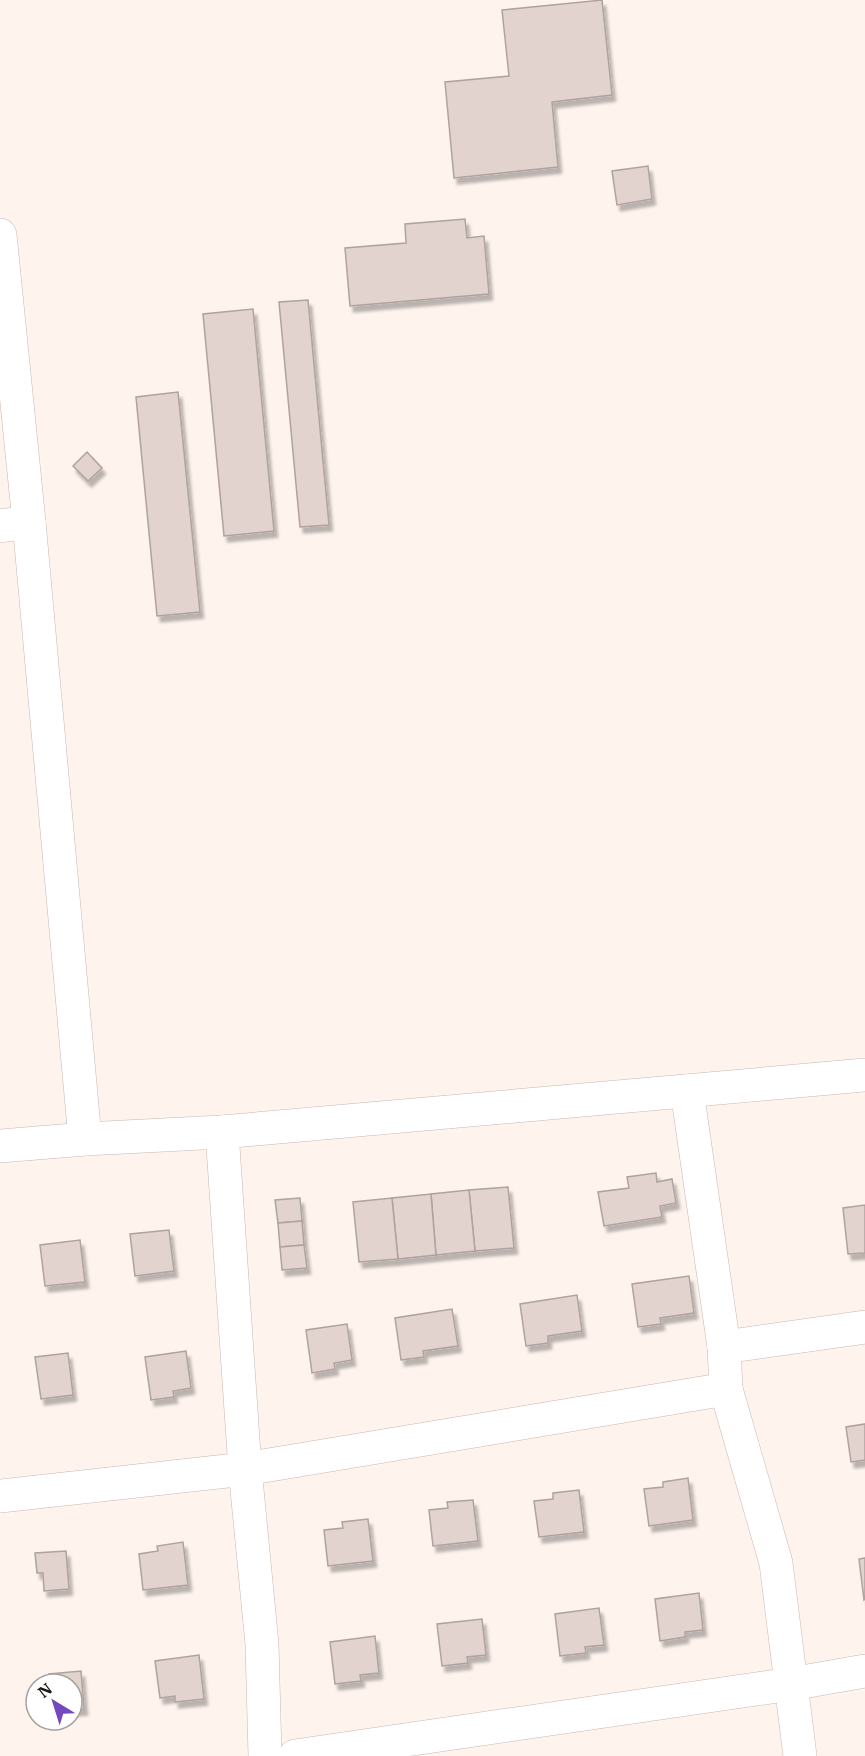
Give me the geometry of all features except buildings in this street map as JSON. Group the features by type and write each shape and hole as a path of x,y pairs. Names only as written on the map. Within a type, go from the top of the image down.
{"street":[{"path":"0,235 14,524 85,1139"},
{"path":"0,1146 222,1132 865,1076"},
{"path":"687,1091 724,1347 726,1389 776,1563 800,1756"},
{"path":"222,1132 245,1469 262,1644 265,1756"},
{"path":"724,1347 865,1327"},
{"path":"0,1496 245,1469 726,1389"},
{"path":"295,1756 791,1684 865,1671"}]}
